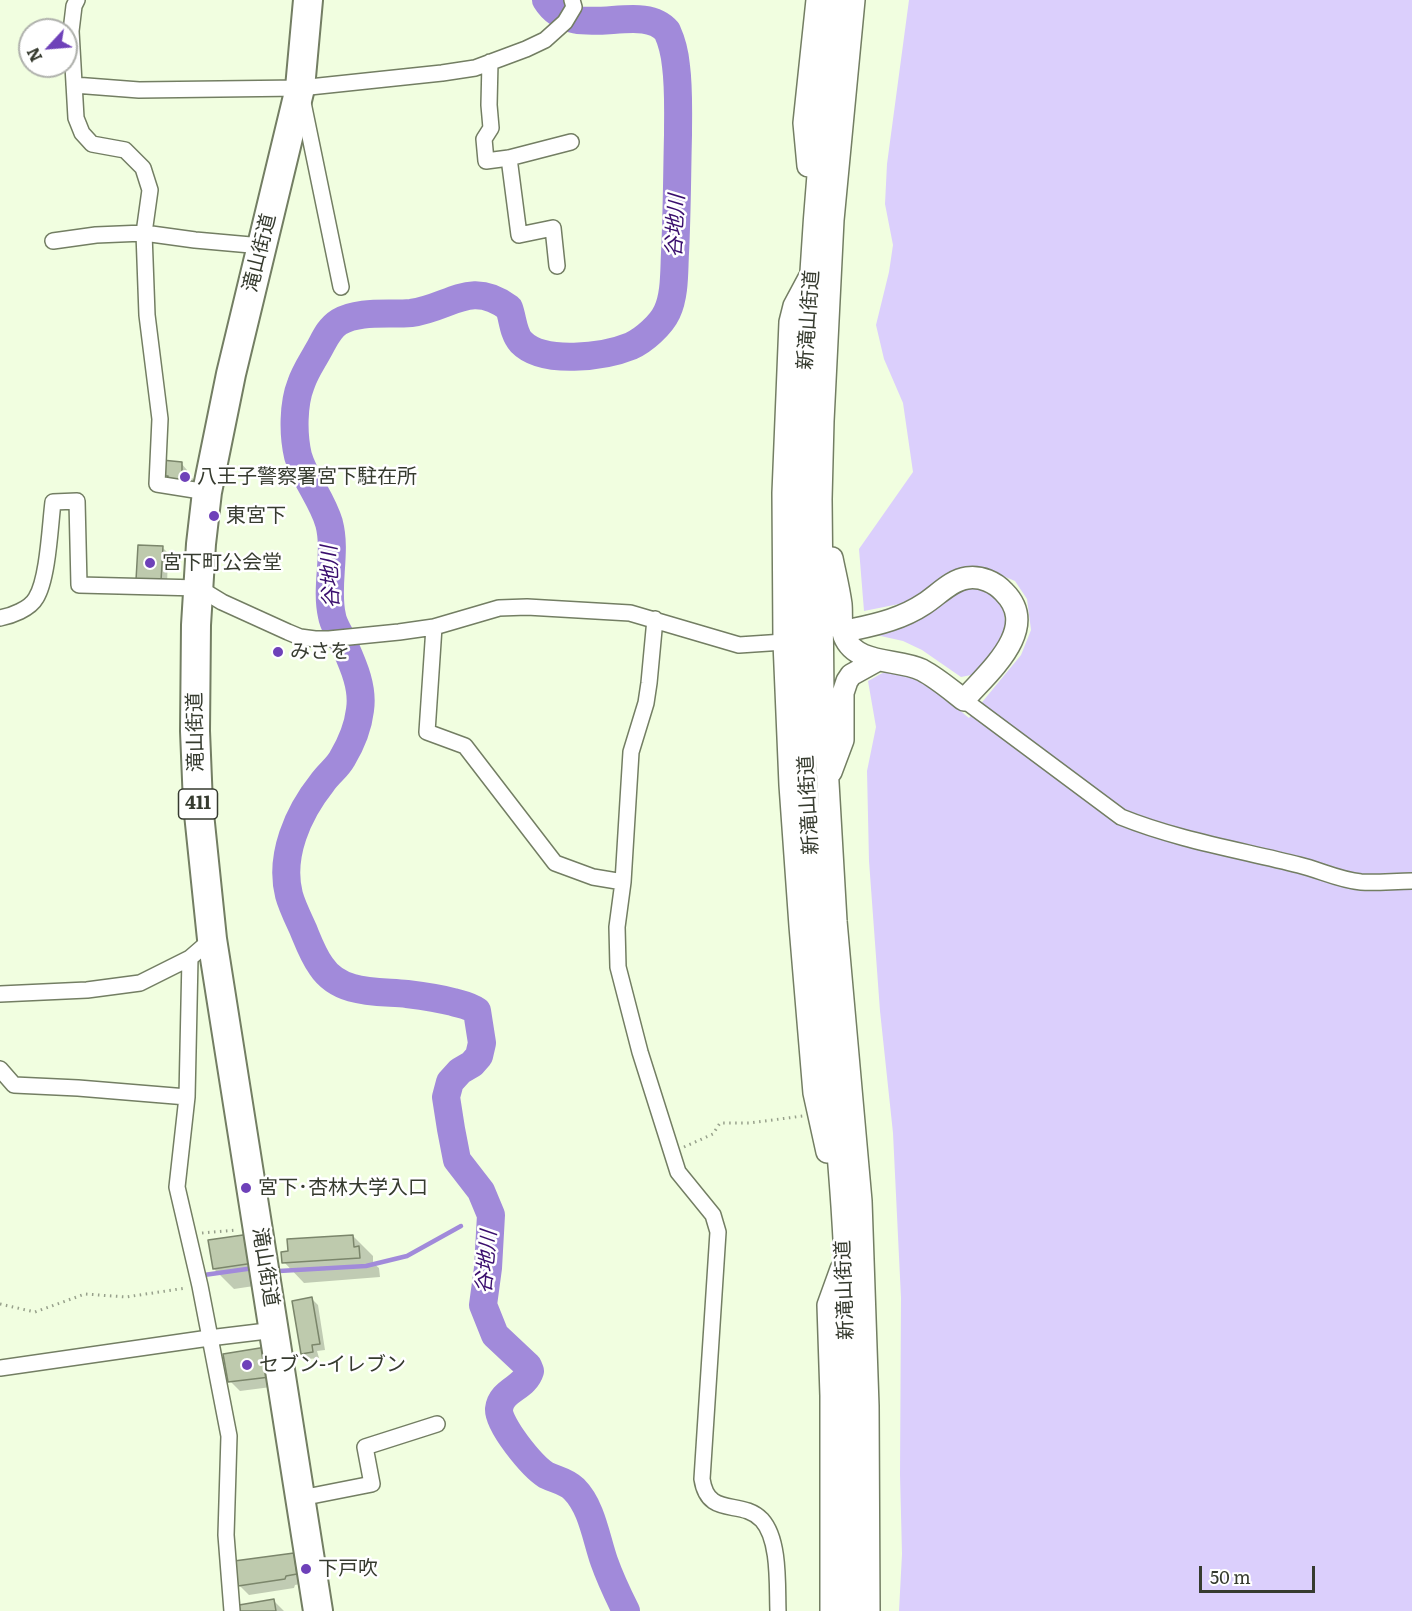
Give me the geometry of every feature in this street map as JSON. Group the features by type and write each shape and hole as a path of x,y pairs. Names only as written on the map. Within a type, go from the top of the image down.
{"highway":[{"name":"滝山街道","path":"308,0 300,88 231,374 207,492 196,626 195,731 198,804 212,939 318,1611"}],"main road":[{"path":"814,217 804,123 817,0"},
{"name":"新滝山街道","path":"835,0 814,217 802,487 806,766 842,1209 849,1390 849,1611"},
{"name":"新滝山街道","path":"854,0 834,220 821,499 823,696 827,781 864,1267 869,1611"},
{"path":"812,272 794,306 790,322 783,493 798,903 814,1093 842,1209"},
{"path":"821,499 841,604 841,627 851,648 878,660 900,663 922,670 964,700 1006,652 1014,637 1018,622 1015,606 996,585 981,579 966,578 905,615 855,629"},
{"path":"827,781 843,740 843,693 847,681 851,675 878,660"},
{"path":"831,1611 831,1396 828,1305 844,1260"}],"street":[{"path":"76,0 71,31 76,118 82,133 92,144 125,150 143,168 150,190 144,233 147,315 160,419 157,484 207,492"},
{"path":"74,85 139,90 300,88 442,74 475,68 545,40 565,22 573,4"},
{"path":"490,62 491,128 484,139 486,161 509,158 571,142"},
{"path":"300,88 341,287"},
{"path":"509,158 519,235 553,228 557,266"},
{"path":"53,241 96,235 144,233 262,246"},
{"path":"0,618 22,610 36,600 43,578 53,502 77,501 79,585 199,588 222,602 300,637 329,639 399,632 434,627 499,608 527,607 630,613 739,645 788,641"},
{"path":"655,619 650,682 631,752 623,882 617,927 618,967 640,1052 678,1172 713,1215 718,1232 702,1479 704,1491 710,1499 751,1513 762,1520 770,1533 775,1552 778,1611"},
{"path":"434,627 428,732 465,746 555,863 593,877 623,882"},
{"path":"964,700 1121,817 1144,826 1247,854 1301,865 1346,879 1360,882 1412,881"},
{"path":"0,994 87,990 140,983 190,958 212,939"},
{"path":"190,958 187,1097 177,1187 200,1286 229,1436 226,1535 232,1611"},
{"path":"0,1069 14,1085 187,1097"},
{"path":"0,1368 275,1330"},
{"path":"301,1498 372,1484 365,1448 437,1424"}],"path":[{"path":"673,1156 684,1147 713,1134 720,1124 749,1123 808,1115"},
{"path":"188,1234 258,1229"},
{"path":"0,1304 35,1312 85,1294 126,1297 200,1286"}],"shaded area":[{"path":"909,0 1412,0 1412,1611 899,1611 902,1554 901,1298 893,1133 880,1011 869,861 867,771 876,727 868,681 885,672 895,671 906,674 930,686 969,718 1021,655 1031,630 1027,599 1015,581 991,571 922,594 904,603 864,611 859,549 913,472 903,403 884,359 876,325 893,245 885,204 887,164"},
{"path":"968,587 986,589 996,596 1002,607 1005,621 1001,644 976,674 961,677 922,650 903,641 876,635"}],"building":[{"path":"162,460 182,462 182,472 190,474 188,484 167,482 168,476 164,476"},
{"name":"宮下町公会堂","path":"138,545 163,546 161,581 136,580"},
{"path":"250,1234 254,1263 213,1269 208,1240"},
{"path":"353,1235 354,1247 359,1246 360,1258 282,1263 281,1252 288,1251 287,1239"},
{"path":"312,1297 320,1344 312,1345 313,1352 301,1354 292,1301"},
{"name":"セブン-イレブン","path":"266,1347 270,1377 228,1382 223,1354"},
{"path":"294,1553 297,1574 286,1576 285,1579 238,1586 234,1561"},
{"path":"274,1599 276,1611 240,1611 239,1605"}],"waterway":[{"name":"谷地川","path":"546,0 558,13 573,19 589,21 641,19 655,23 669,35 676,62 678,83 677,209 673,291 670,305 664,317 647,336 631,346 590,356 558,356 531,349 518,338 509,308 483,296 460,298 411,313 374,314 347,318 335,325 329,332 298,392 295,410 295,439 301,465 329,523 332,546 330,605 334,624 352,662 361,700 356,729 345,753 313,795 298,821 289,850 287,880 289,895 313,953 321,966 338,982 360,990 442,999 471,1007 477,1011 482,1043 479,1056 450,1082 446,1097 457,1160 481,1191 491,1215 483,1305 495,1335 528,1366 530,1371 527,1377 504,1397 499,1409 500,1416 517,1445 533,1463 546,1475 571,1486 580,1496 593,1523 604,1561 626,1611"},
{"path":"279,1271 366,1266 407,1256 461,1226"},
{"path":"204,1275 254,1268"}],"place":[{"name":"八王子警察署宮下駐在所","path":"185,477"},
{"name":"東宮下","path":"214,516"},
{"name":"宮下町公会堂","path":"150,563"},
{"name":"みさを","path":"278,652"},
{"name":"宮下･杏林大学入口","path":"246,1188"},
{"name":"セブン-イレブン","path":"247,1365"},
{"name":"下戸吹","path":"306,1569"}]}
